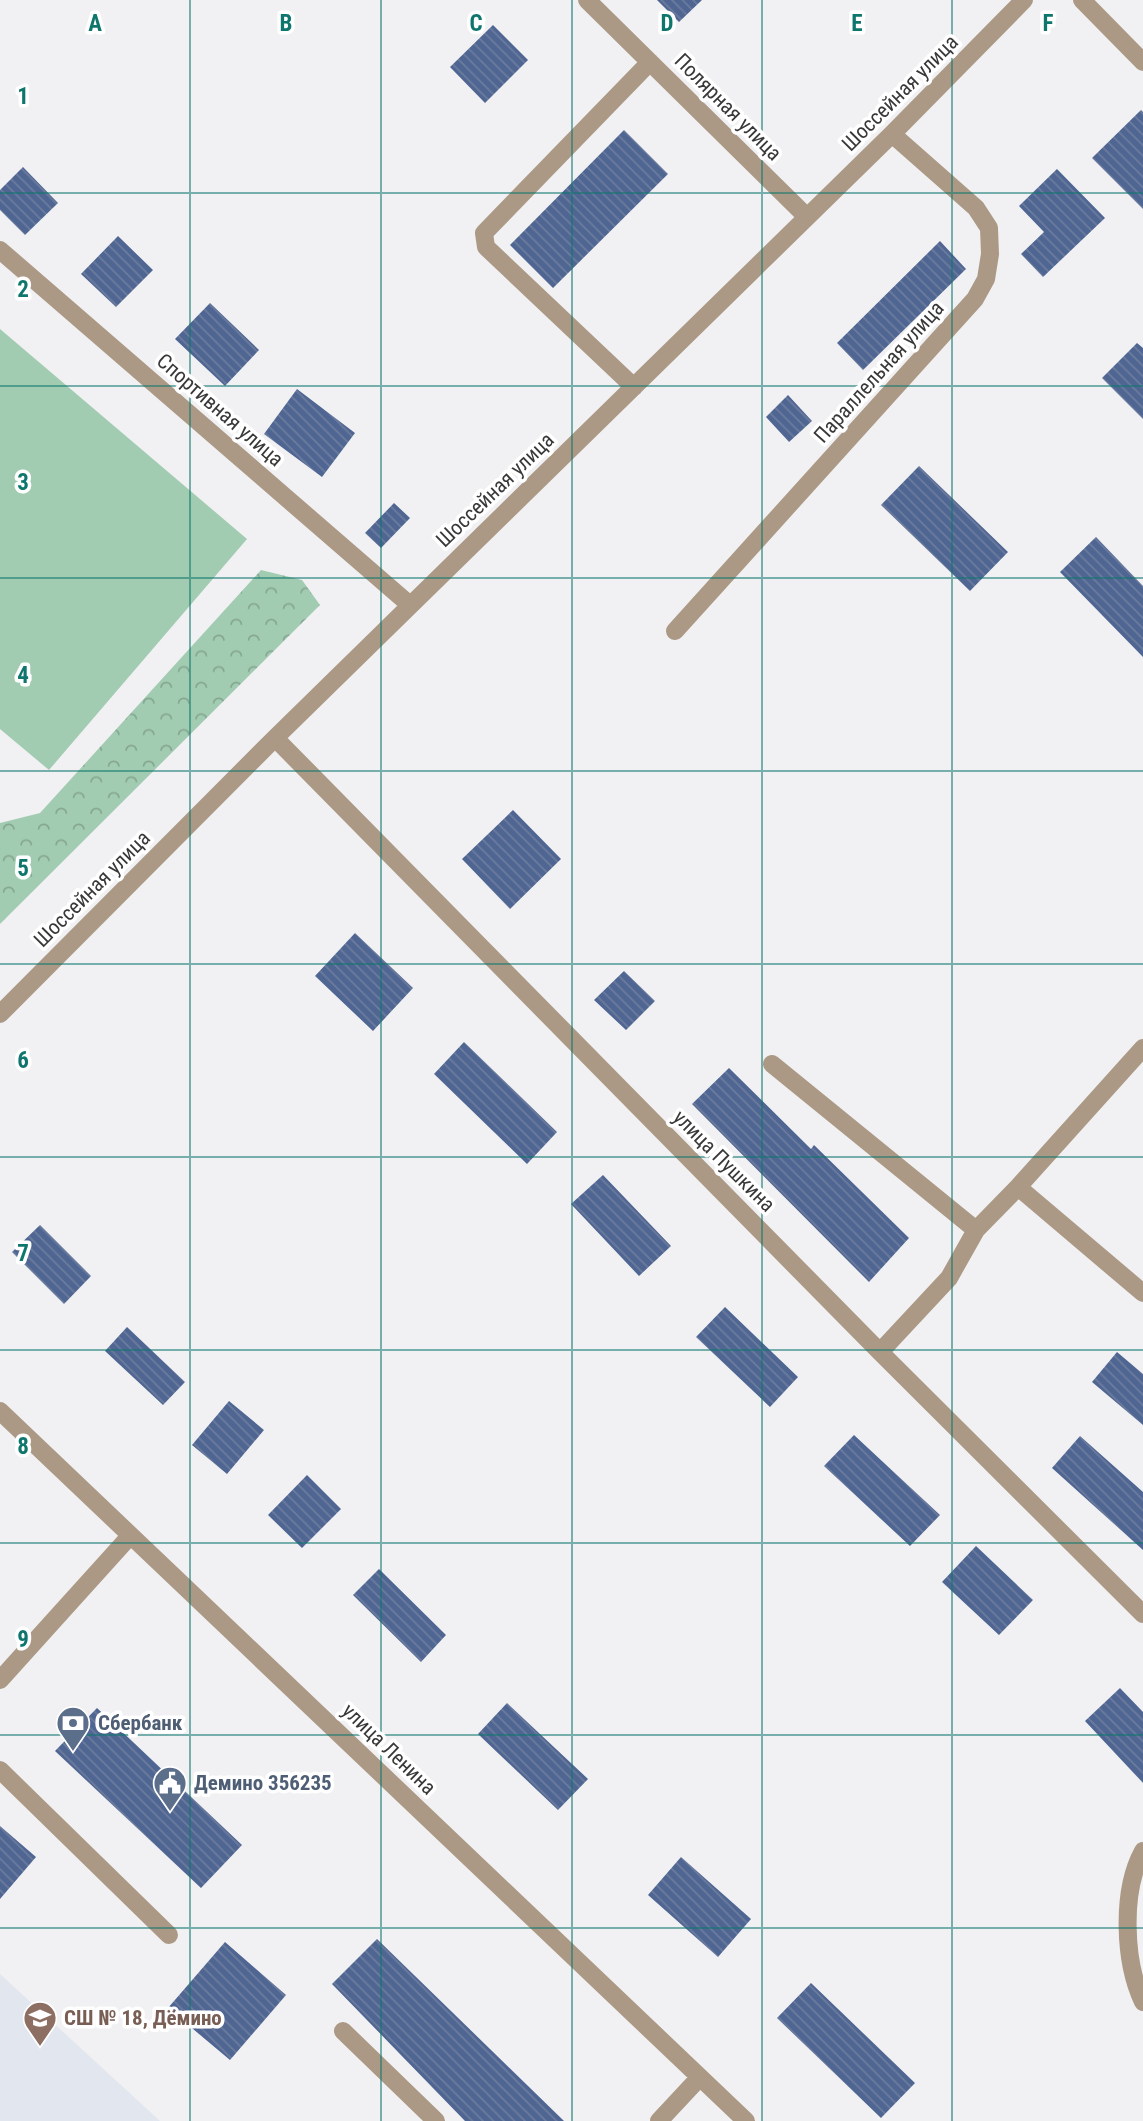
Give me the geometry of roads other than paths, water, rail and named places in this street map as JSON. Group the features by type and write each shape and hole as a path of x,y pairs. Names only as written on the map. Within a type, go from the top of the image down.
{"street":[{"name":"Полярная улица","path":"587,0 807,217"},
{"name":"Шоссейная улица","path":"0,1014 275,738 892,134 1024,0"},
{"path":"1082,0 1143,62"},
{"path":"634,387 486,247 484,233 650,62"},
{"name":"Параллельная улица","path":"675,631 975,299 986,279 990,254 989,228 976,208 892,134"},
{"name":"Спортивная улица","path":"0,250 410,605"},
{"name":"улица Пушкина","path":"275,738 880,1352 1143,1614"},
{"path":"880,1352 949,1278 976,1230 1143,1048"},
{"path":"772,1064 976,1230"},
{"path":"1018,1187 1143,1293"},
{"name":"улица Ленина","path":"0,1411 746,2121"},
{"path":"0,1680 130,1536"},
{"path":"0,1770 169,1935"},
{"path":"1143,1852 1135,1865 1127,1938 1136,1987 1143,2002"},
{"path":"343,2031 436,2121"},
{"path":"659,2121 700,2077"}],"place":[{"name":"Сбербанк","path":"73,1753"},
{"name":"Демино 356235","path":"170,1813"},
{"name":"СШ № 18, Дёмино","path":"40,2048"}]}
